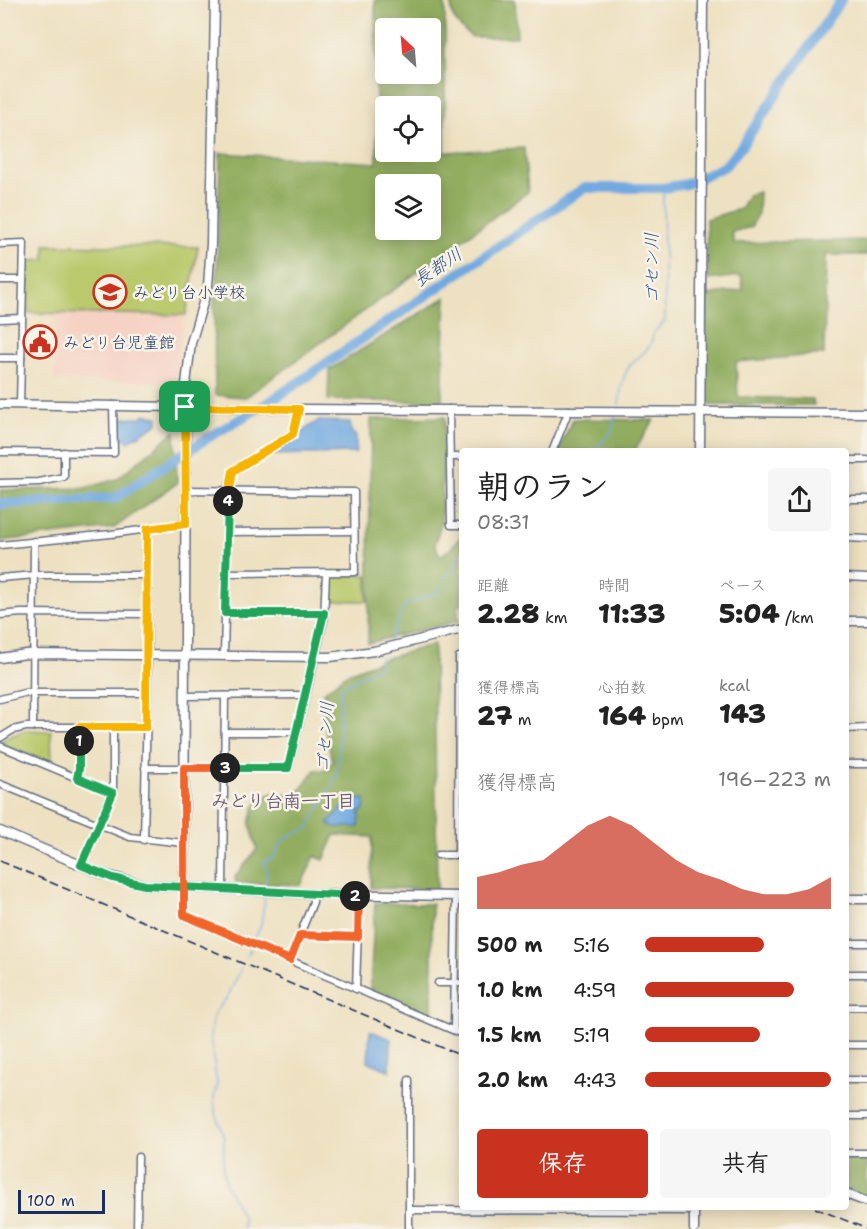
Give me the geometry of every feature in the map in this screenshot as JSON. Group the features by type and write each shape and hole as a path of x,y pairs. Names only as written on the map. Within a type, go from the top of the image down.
{"street":[{"path":"215,0 211,244 208,285 191,343 185,407 184,915 459,1032"},
{"path":"700,448 703,0"},
{"path":"0,244 24,243 20,404"},
{"path":"0,280 23,280"},
{"path":"0,319 22,318"},
{"path":"0,357 21,358"},
{"path":"0,404 299,409 867,413"},
{"path":"0,452 114,453 113,405"},
{"path":"224,656 228,490 233,471 293,434 299,409"},
{"path":"449,409 451,525 459,525"},
{"path":"554,448 569,410"},
{"path":"0,483 39,482 64,477 63,453"},
{"path":"450,457 459,457"},
{"path":"849,460 867,460"},
{"path":"186,490 354,492 355,572 226,573"},
{"path":"849,499 867,499"},
{"path":"0,545 186,524"},
{"path":"144,840 148,655 147,529"},
{"path":"227,532 354,531"},
{"path":"849,538 867,538"},
{"path":"33,727 34,541"},
{"path":"145,768 288,768 324,613 326,573"},
{"path":"0,578 35,574 147,575"},
{"path":"849,577 867,578"},
{"path":"225,613 324,613"},
{"path":"0,615 147,614"},
{"path":"849,621 867,621"},
{"path":"0,658 35,655 330,657 374,651 459,630"},
{"path":"0,699 24,693 147,693"},
{"path":"185,696 305,695"},
{"path":"223,890 225,696"},
{"path":"0,738 14,730 33,727 146,727"},
{"path":"77,778 79,727"},
{"path":"81,865 113,793 113,727"},
{"path":"849,729 867,728"},
{"path":"225,732 297,732"},
{"path":"0,746 113,793"},
{"path":"849,764 867,764"},
{"path":"0,784 130,837 184,843"},
{"path":"0,831 102,874 135,883 184,888 359,896 459,896 454,1030"},
{"path":"438,855 459,855"},
{"path":"290,960 314,894"},
{"path":"356,988 359,896"},
{"path":"849,899 867,899"},
{"path":"300,935 358,937"},
{"path":"849,943 867,942"},
{"path":"849,974 867,974"},
{"path":"438,983 459,983"},
{"path":"849,1007 867,1007"},
{"path":"849,1045 867,1045"},
{"path":"409,1080 409,1229"},
{"path":"849,1080 867,1080"},
{"path":"849,1116 867,1116"},
{"path":"849,1153 867,1154"},
{"path":"137,1229 138,1157"},
{"path":"849,1195 867,1202"},
{"path":"409,1209 459,1209"},
{"path":"694,1210 694,1229"}],"shaded area":[{"name":"みどり台小学校","path":"45,244 200,246 197,270 178,351 176,382 54,381 55,316 27,315 27,259 44,259"}],"green space":[{"path":"375,0 445,0 445,152 524,148 528,192 246,397 215,395 214,302 217,275 220,153 377,163 441,162 441,96 376,96 376,84 441,84 441,18 375,18"},
{"path":"453,0 515,0 517,37 472,37 455,21 451,11"},
{"path":"759,192 758,213 751,227 732,232 734,243 867,240 867,255 826,255 824,354 736,362 738,397 813,399 814,405 708,405 704,396 707,295 743,290 741,276 708,280 706,219 740,209 748,195"},
{"path":"45,245 198,247 186,315 28,313 29,261 45,260"},
{"path":"446,297 442,402 328,400 329,370"},
{"path":"445,417 441,523 435,544 440,556 459,538 459,605 457,606 459,621 368,643 371,419"},
{"path":"573,419 654,420 636,448 559,448"},
{"path":"175,431 177,483 114,528 0,541 0,490 85,488 117,479"},
{"path":"367,575 367,601 329,601 329,576"},
{"path":"434,644 437,889 371,888 372,837 335,835 324,860 315,856 301,885 236,883 235,877 257,849 250,823 254,808 260,798 273,793 284,795 298,793 315,770 327,770 333,761 325,727 324,692 348,673"},
{"path":"25,730 51,731 52,765 3,744 2,740"},
{"path":"375,903 432,904 432,1017 370,989"},
{"path":"849,1157 867,1157 867,1198 849,1190"}],"water":[{"path":"144,414 158,417 158,423 128,442 126,439 119,438 120,418 141,418"},
{"path":"318,421 350,422 352,434 356,435 356,453 268,455"},
{"path":"365,799 364,810 360,812 359,827 334,827 328,823 350,801"},
{"path":"370,1031 391,1039 390,1071 368,1061"}],"waterway":[{"name":"長都川","path":"0,504 115,498 206,439 271,401 584,188 663,188 687,184 725,166 741,147 841,0"},
{"name":"ゴセン川","path":"619,404 626,372 649,347 653,333 665,321 663,188"},
{"name":"ゴセン川","path":"597,448 612,431 615,416"},
{"name":"ゴセン川","path":"389,642 405,605 438,592 459,557"},
{"name":"ゴセン川","path":"266,882 267,872 264,862 272,859 285,838 310,828 310,824 333,784 338,770 341,687 377,668 381,656"},
{"name":"ゴセン川","path":"254,940 261,925 265,898"},
{"name":"ゴセン川","path":"246,957 251,949"},
{"name":"ゴセン川","path":"241,969 227,998 216,1010 210,1037 217,1084 214,1099 215,1110 224,1138 223,1169 226,1185 243,1218 243,1229"}],"railway":[{"path":"0,861 459,1055"},
{"path":"820,1210 867,1229"}],"place":[{"name":"みどり台小学校","path":"110,292"},
{"name":"みどり台児童館","path":"40,342"}],"district":[{"name":"みどり台南一丁目","path":"283,801"}],"route":[{"path":"185,407 186,524 147,529 146,727 79,727 77,778 113,793 81,865 113,878 145,885 184,888 359,896 358,937 300,935 290,960 184,915 184,888 184,768 288,768 321,635 324,613 225,613 228,490 233,471 293,434 299,409 185,407"}]}
